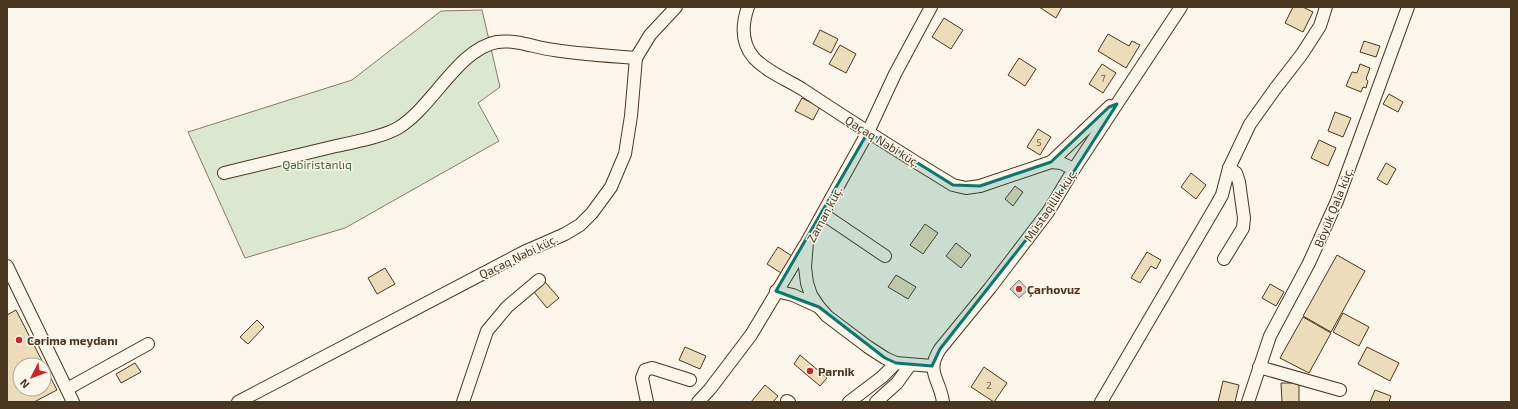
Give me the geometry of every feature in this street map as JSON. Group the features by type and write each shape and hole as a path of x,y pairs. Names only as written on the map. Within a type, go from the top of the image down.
{"street":[{"name":"Qaçaq Nəbi küç.","path":"748,7 744,18 743,39 754,58 770,71 788,80 953,185 966,188 980,186 1051,162"},
{"name":"Zaman küç.","path":"931,7 895,74 868,132 807,242 805,267 807,283 811,295 827,316 885,358 896,363 932,366"},
{"name":"Müstəqillik küç.","path":"932,366 934,358 940,349 990,288 1048,212 1074,169 1181,7"},
{"path":"1101,402 1222,195 1229,168 1250,124 1302,54 1320,26 1326,7"},
{"name":"Böyük Qala küç.","path":"1248,402 1270,336 1309,263 1337,201 1408,7"},
{"name":"Qaçaq Nəbi küç.","path":"238,402 524,252 565,234 580,225 592,213 611,187 625,154 631,116 636,58 650,35 672,9"},
{"path":"224,173 370,138 397,128 423,107 466,59 496,42 510,41 554,50 636,58"},
{"path":"1051,162 1109,107 1117,104"},
{"path":"1051,162 1061,163 1074,169"},
{"path":"1224,259 1243,228 1244,218 1239,182 1236,173 1229,168"},
{"path":"823,214 885,256"},
{"path":"698,402 710,389 751,335 776,291 807,242"},
{"path":"7,266 73,402"},
{"path":"463,402 487,331 507,307 539,280"},
{"path":"776,291 793,295 819,307"},
{"path":"67,389 148,344"},
{"path":"849,402 882,377 896,363"},
{"path":"876,402 897,383 910,364"},
{"path":"932,366 943,402"},
{"path":"1259,367 1340,390"},
{"path":"647,402 642,378 645,370 652,368 690,380"}],"highlighted area":[{"path":"1117,104 1048,212 940,349 932,366 896,363 885,358 819,307 776,291 868,132 953,185 980,186 1051,162 1109,107"}],"green space":[{"name":"Qəbiristanlıq","path":"482,10 500,87 478,103 499,141 345,228 245,258 188,132 352,80 441,11"}],"shaded area":[{"name":"Çarhovuz","path":"1019,280 1028,290 1019,298 1010,289"}],"building":[{"path":"1039,7 1062,7 1056,18"},
{"path":"1293,7 1303,7 1313,12 1303,32 1285,23"},
{"path":"944,18 963,30 951,49 932,37"},
{"path":"820,30 838,39 831,53 813,44"},
{"path":"1108,34 1129,46 1132,41 1140,45 1126,68 1098,51"},
{"path":"1364,41 1380,46 1376,57 1360,52"},
{"path":"840,45 856,54 846,73 829,64"},
{"path":"1019,58 1036,69 1025,86 1008,75"},
{"path":"1102,64 1116,73 1103,93 1089,84"},
{"path":"1360,64 1370,68 1366,79 1368,81 1366,88 1363,87 1361,92 1346,86 1352,72 1357,73"},
{"path":"1389,94 1403,102 1398,112 1383,104"},
{"path":"802,98 820,107 813,120 795,111"},
{"path":"1335,112 1351,118 1343,137 1328,131"},
{"path":"1038,129 1051,137 1040,155 1027,147"},
{"path":"1319,140 1336,148 1328,166 1311,158"},
{"path":"1386,163 1396,169 1387,185 1377,179"},
{"path":"1191,173 1206,185 1196,199 1181,187"},
{"path":"1015,186 1023,192 1013,206 1005,199"},
{"path":"925,224 938,233 923,254 910,245"},
{"path":"956,243 971,255 961,268 946,256"},
{"path":"778,247 792,256 781,273 767,264"},
{"path":"1147,252 1161,260 1156,269 1151,266 1140,283 1131,278"},
{"path":"1337,255 1365,271 1331,332 1303,316"},
{"path":"385,268 395,284 377,294 368,278"},
{"path":"896,275 916,287 908,299 888,287"},
{"path":"545,282 559,298 547,308 534,292"},
{"path":"1270,284 1284,292 1276,306 1262,298"},
{"name":"Cərimə meydanı","path":"16,310 40,357 12,357 12,397 44,397 34,402 7,402 7,315"},
{"path":"1343,313 1369,327 1359,346 1333,332"},
{"path":"1303,317 1331,333 1309,373 1280,358"},
{"path":"257,320 264,327 248,344 240,337"},
{"path":"685,347 706,356 700,369 679,360"},
{"path":"1367,347 1399,363 1390,381 1358,364"},
{"name":"Parnik","path":"800,355 827,378 820,386 794,364"},
{"path":"135,363 141,372 121,383 116,374"},
{"path":"984,367 1007,383 994,402 971,387"},
{"name":"Cərimə meydanı","path":"52,380 57,390 52,393"},
{"path":"1223,381 1239,385 1235,402 1218,402"},
{"path":"1281,383 1299,383 1299,402 1282,402"},
{"path":"765,385 778,396 773,402 751,402"},
{"path":"1375,390 1391,396 1389,402 1370,402"}],"place":[{"name":"Çarhovuz","path":"1019,289"},
{"name":"Cərimə meydanı","path":"19,340"},
{"name":"Parnik","path":"810,371"}]}
